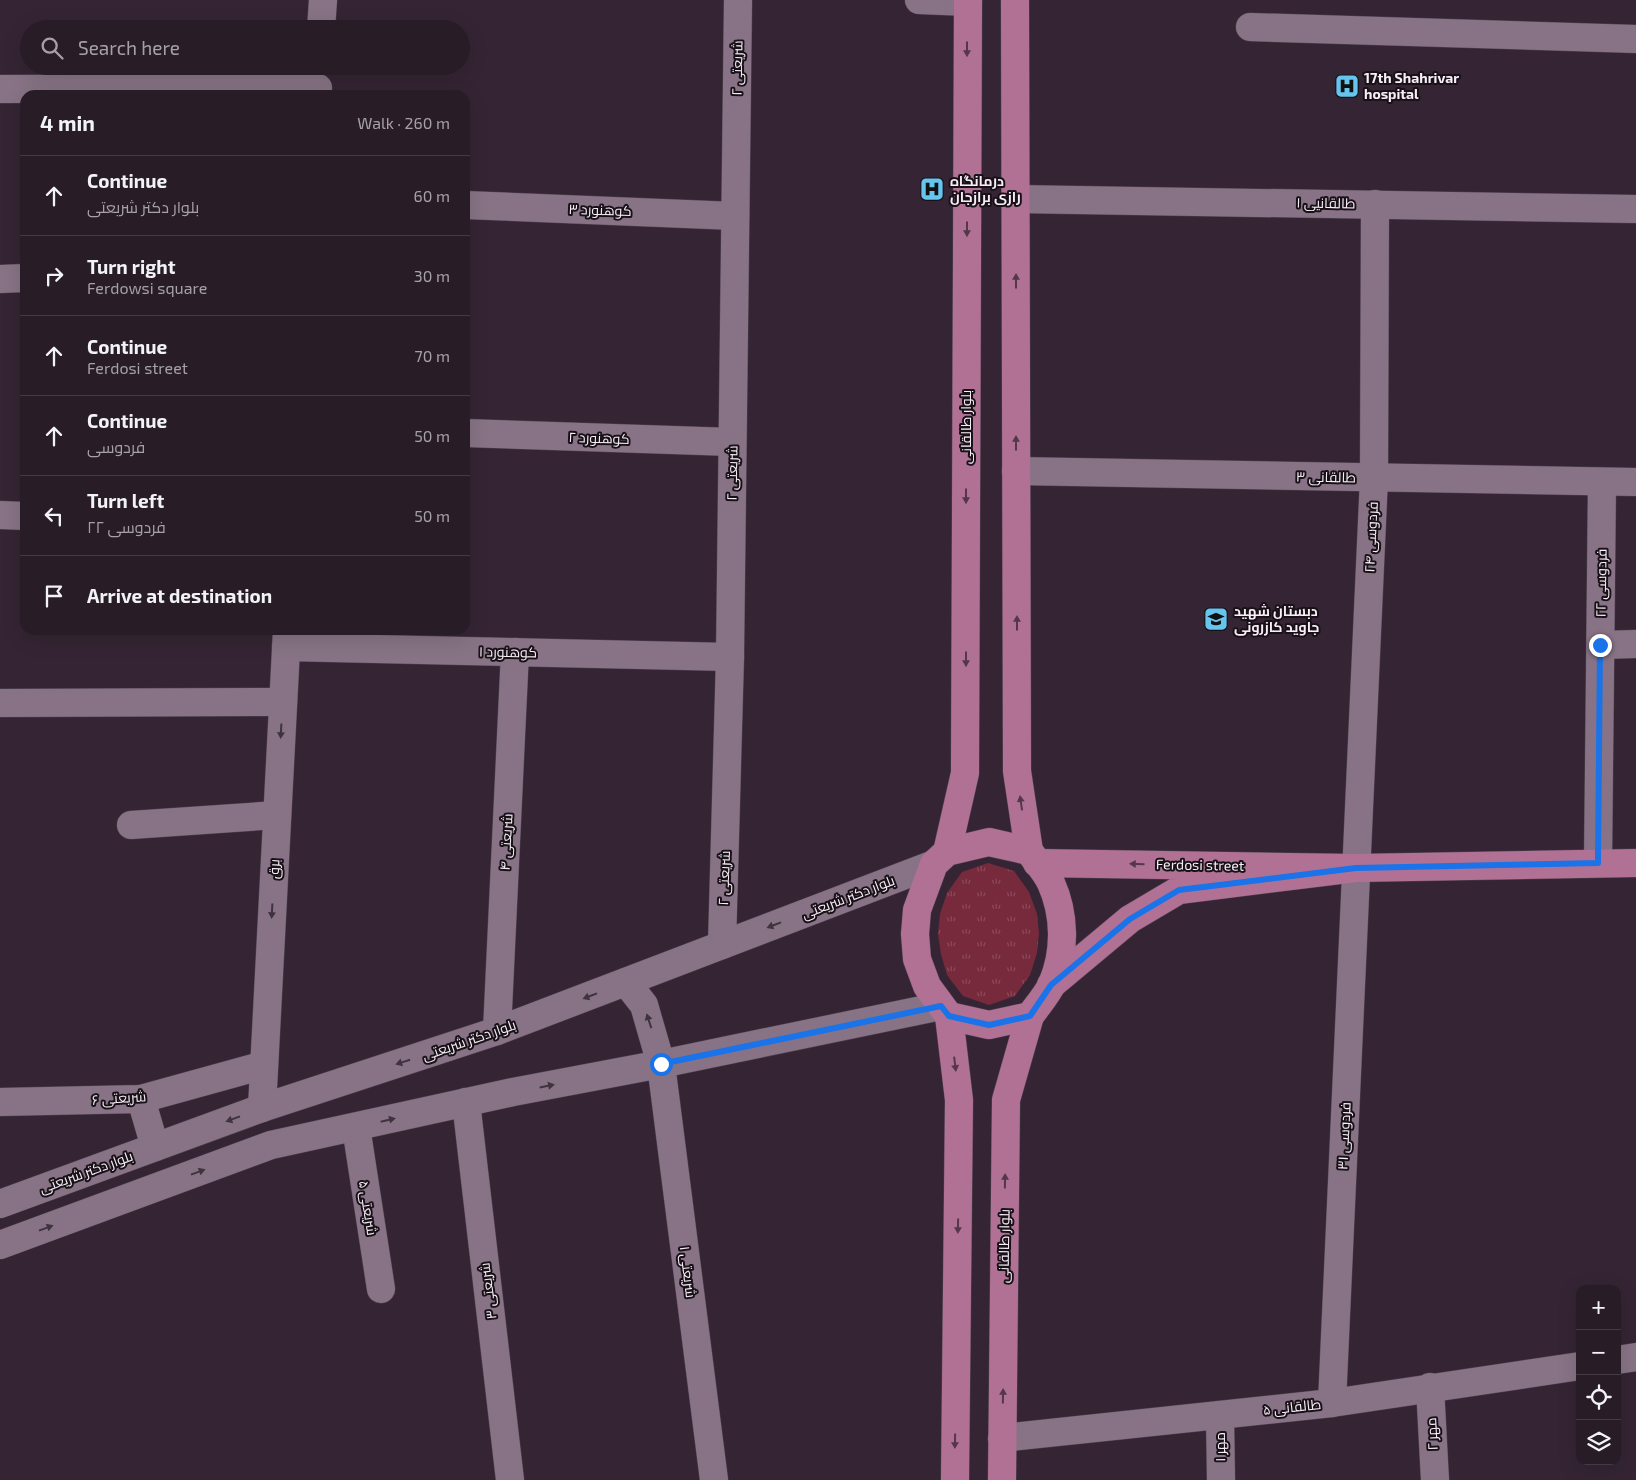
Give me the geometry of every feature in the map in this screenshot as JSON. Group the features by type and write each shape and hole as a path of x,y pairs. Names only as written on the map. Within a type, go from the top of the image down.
{"main road":[{"path":"945,1011 989,1025 1030,1016 1051,985 1060,958 1062,933 1060,908 1050,882 1033,857 1017,771 1015,0"},
{"name":"بلوار طالقانی","path":"941,858 965,773 968,1"},
{"path":"955,1480 959,1100 945,1011 926,986 917,959 915,934 917,910 941,858 989,842 1033,857"},
{"name":"Ferdosi street","path":"1033,857 1356,868"},
{"path":"1356,868 1636,862"},
{"name":"Ferdosi street","path":"1051,985 1130,919 1179,890 1356,868"},
{"name":"بلوار طالقانی","path":"1002,1480 1006,1100 1030,1016"}],"street":[{"path":"322,20 323,0"},
{"name":"شریعتی ۲","path":"722,945 730,657 738,0"},
{"path":"919,0 968,1"},
{"path":"1250,26 1636,39"},
{"path":"0,89 318,83"},
{"name":"طالقانیی ۱","path":"1015,198 1636,208"},
{"name":"فردوسی ۲۴","path":"1356,868 1374,478 1375,204"},
{"name":"کوهنورد ۳","path":"470,205 735,216"},
{"path":"0,279 20,278"},
{"name":"کوهنورد ۲","path":"470,434 732,442"},
{"name":"طالقانی ۳","path":"1016,471 1636,482"},
{"name":"فردوسی ۲۲","path":"1598,863 1602,482"},
{"path":"0,515 20,516"},
{"name":"کوهنورد ۱","path":"287,639 514,652 730,657"},
{"name":"برق","path":"262,1108 287,639"},
{"path":"1600,645 1636,644"},
{"name":"شریعتی ۴","path":"497,1031 514,652"},
{"path":"0,703 283,702"},
{"path":"131,825 277,816"},
{"name":"بلوار دکتر شریعتی","path":"0,1204 262,1108 497,1031 722,945 941,858"},
{"name":"فردوسی ۳۱","path":"1332,1403 1356,868"},
{"name":"شریعتی ۱","path":"626,982 644,1005 661,1064 714,1480"},
{"path":"0,1245 271,1146 466,1102 945,1011"},
{"name":"شریعتی ۶","path":"0,1102 141,1099 264,1065"},
{"path":"141,1099 154,1147"},
{"name":"شریعتی ۳","path":"466,1102 510,1480"},
{"name":"شریعتی ۵","path":"356,1127 381,1289"},
{"path":"1621,1360 1636,1358"},
{"name":"طالقانی ۵","path":"1002,1438 1332,1403 1576,1367"},
{"name":"مهر ۲","path":"1430,1387 1435,1480"},
{"name":"مهر ۱","path":"1220,1415 1221,1480"}],"green space":[{"path":"988,863 1014,871 1029,892 1037,914 1039,933 1037,953 1030,975 1015,996 989,1005 963,996 947,975 938,934 940,914 947,893 962,872"}],"place":[{"name":"17th Shahrivar hospital","path":"1347,86"},
{"name":"درمانگاه رازی برازجان","path":"932,189"},
{"name":"دبستان شهید جاوید کازرونی","path":"1216,619"}],"route":[{"path":"661,1064 941,1006 949,1016 989,1025 1030,1016 1051,985 1130,919 1179,890 1356,868 1598,863 1600,645"}]}
